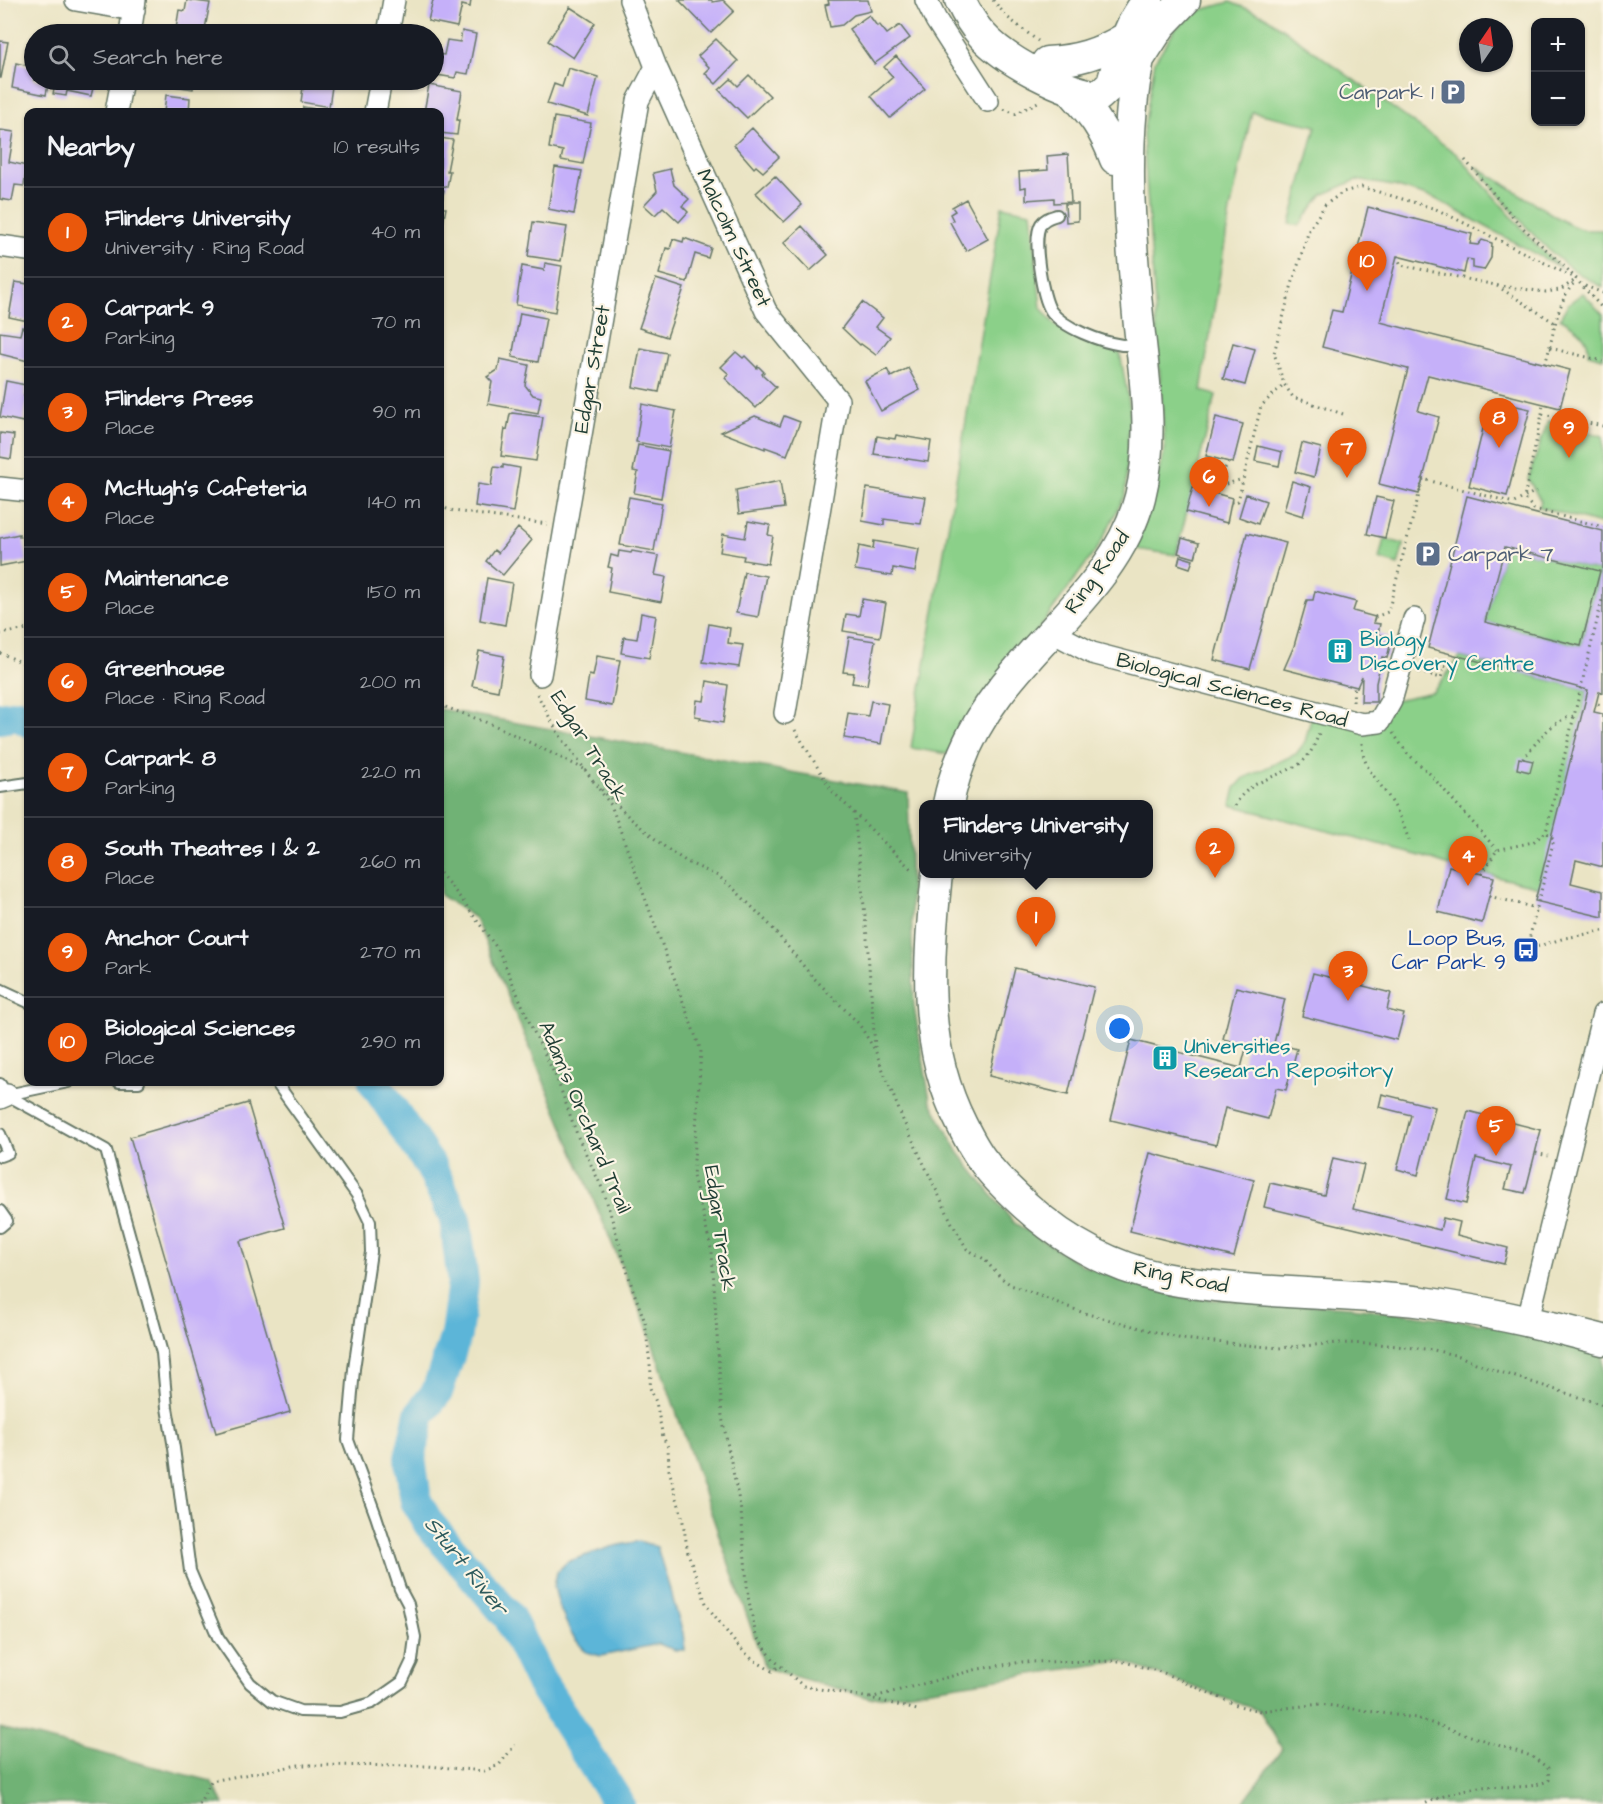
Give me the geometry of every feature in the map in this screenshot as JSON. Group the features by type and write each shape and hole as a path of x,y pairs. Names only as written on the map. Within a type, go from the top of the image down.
{"street":[{"path":"76,0 134,5 131,24"},
{"path":"390,24 394,0"},
{"name":"Malcolm Street","path":"630,0 656,67 766,311 838,400 785,712"},
{"path":"926,0 936,20 988,101"},
{"path":"960,0 967,16 982,36 996,49 1032,71 1054,69 1086,57 1132,48 1161,26 1185,0"},
{"path":"972,0 988,24 1000,36 1020,49 1100,96 1112,84"},
{"path":"1132,48 1131,25 1148,0"},
{"name":"Ring Road","path":"1122,149 1112,133 1112,84 1132,48"},
{"name":"Ring Road","path":"949,800 959,762 970,736 998,693 1096,580 1119,546 1140,498 1148,423 1122,149 1134,86 1132,48"},
{"name":"Edgar Street","path":"540,675 638,101 656,67"},
{"path":"1054,69 1089,110 1105,133 1122,149"},
{"path":"117,108 120,90"},
{"path":"376,108 379,90"},
{"path":"0,246 24,249"},
{"path":"0,488 24,491"},
{"name":"Biological Sciences Road","path":"1052,632 1092,653 1362,724 1379,722 1391,701 1414,619"},
{"name":"Ring Road","path":"936,883 929,999 938,1058 950,1099 983,1161 1006,1188 1048,1226 1093,1254 1137,1271 1161,1277 1243,1288 1421,1302 1528,1320 1603,1340"},
{"path":"1528,1320 1603,1014"}],"lane":[{"path":"1057,215 1048,217 1041,224 1037,249 1046,299 1051,310 1060,321 1073,329 1122,345 1141,343"},
{"path":"0,787 24,784"},
{"path":"0,989 24,999"},
{"path":"2,1092 42,1086"},
{"path":"2,1092 105,1150 162,1353 167,1408 190,1571 218,1637 250,1683 272,1701 300,1711 340,1712 372,1703 402,1682 412,1661 416,1637 408,1604 400,1589 348,1440 354,1369 371,1252 370,1222 357,1195 279,1086"},
{"path":"0,1134 8,1153 0,1156"},
{"path":"0,1211 7,1221 0,1227"}],"path":[{"path":"988,101 1015,114 1037,104 1054,69 993,0"},
{"path":"1465,160 1521,226 1582,284 1603,309"},
{"path":"1343,414 1293,397 1284,384 1275,353 1293,280 1309,230 1325,205 1343,192 1362,187 1436,209 1577,279"},
{"path":"1397,256 1401,264 1495,285 1546,292 1560,290 1577,279"},
{"path":"1545,364 1555,323 1566,292 1577,279"},
{"path":"1582,284 1603,293"},
{"path":"1495,285 1555,323"},
{"path":"1550,348 1603,361"},
{"path":"1231,502 1238,501 1261,405 1284,384"},
{"path":"1524,498 1543,404"},
{"path":"1542,414 1603,426"},
{"path":"1229,462 1216,482 1219,486 1243,479"},
{"path":"1375,617 1388,612 1423,479 1513,505 1536,491"},
{"path":"1524,498 1534,509 1603,527"},
{"path":"444,508 565,527"},
{"path":"1482,874 1497,850 1533,842 1546,832 1603,596"},
{"path":"0,634 24,630"},
{"path":"0,653 24,663"},
{"name":"Edgar Track","path":"540,675 537,695 558,733 611,805 701,1051 693,1176 712,1252 722,1418 741,1511 748,1596 756,1636 780,1666 803,1686 870,1698 916,1710"},
{"path":"1352,710 1354,686"},
{"path":"1598,704 1603,706"},
{"path":"444,706 496,726 585,770"},
{"path":"785,712 832,791 919,868"},
{"path":"1523,759 1555,723 1574,716"},
{"path":"1390,727 1407,753 1430,774 1497,850"},
{"path":"1362,735 1362,754 1369,773 1401,818 1410,843"},
{"path":"593,781 630,818 666,848 687,862 718,876 734,889 770,925 810,974 859,1024 875,1050 903,1120 967,1250 984,1259 1000,1277 1011,1284 1084,1313 1182,1339 1279,1348 1338,1343 1434,1350 1459,1356 1488,1368 1603,1406"},
{"path":"854,813 866,925 875,1050"},
{"path":"1524,960 1554,839 1546,832"},
{"name":"Adam's Orchard Trail","path":"444,878 464,901 499,951 557,1079 578,1137 604,1192 632,1287 645,1322 651,1373 650,1388 656,1402 663,1437 668,1447 669,1470 682,1516 688,1553 706,1606 726,1633 752,1659 772,1671 780,1666"},
{"path":"1489,896 1536,908"},
{"path":"1526,950 1544,943 1603,931"},
{"path":"870,1698 978,1669 1022,1662 1121,1661 1164,1673 1239,1707 1260,1711 1320,1704 1416,1718 1531,1756 1548,1768 1549,1780 1540,1785 1479,1787 1448,1794 1424,1804"},
{"path":"200,1804 211,1781 299,1765 428,1766 484,1771 499,1765 515,1745"}],"green space":[{"path":"1230,2 1265,16 1458,155 1539,248 1561,268 1434,198 1394,186 1356,180 1322,195 1299,226 1290,224 1316,126 1252,112 1230,211 1201,391 1216,395 1176,555 1136,549 1165,450 1143,134 1155,61 1175,29 1201,10"},
{"path":"1477,167 1566,223 1583,230 1603,230 1603,287 1584,277 1549,250 1518,218"},
{"path":"1002,206 1031,212 1041,308 1056,326 1120,353 1130,408 1125,495 1099,546 947,754 911,748"},
{"path":"1583,293 1603,315 1603,358 1588,354 1584,337 1576,328 1560,318 1568,304"},
{"path":"1548,421 1603,436 1603,512 1600,524 1539,507 1541,501 1528,479"},
{"path":"1384,539 1404,544 1398,565 1379,559"},
{"path":"1505,547 1600,571 1581,646 1485,622"},
{"path":"1460,657 1588,690 1540,887 1449,866 1424,857 1231,805 1235,788 1244,778 1296,754 1305,742 1313,711 1362,724 1391,701 1433,692"},
{"path":"444,710 908,793 914,1006 930,1100 959,1153 1013,1222 1084,1266 1186,1298 1351,1307 1494,1325 1603,1351 1603,1804 1242,1804 1282,1749 1260,1711 1121,1661 870,1698 765,1668 645,1322 475,918 444,898"},
{"path":"0,1728 211,1781 224,1804 0,1804"}],"water":[{"path":"639,1541 657,1547 683,1633 685,1650 675,1650 658,1644 601,1656 586,1652 572,1635 560,1609 554,1587 557,1572 567,1562 611,1547"}],"building":[{"path":"187,0 210,3 206,24 177,24 179,10 185,11"},
{"path":"433,0 471,0 470,7 462,5 457,27 428,21"},
{"path":"679,0 711,0 713,2 723,0 734,11 711,33"},
{"path":"828,0 868,0 871,11 854,15 842,25 830,27 825,5 829,4"},
{"path":"570,7 595,23 573,58 548,41"},
{"path":"869,15 887,34 900,25 910,38 874,64 849,29"},
{"path":"462,31 476,34 468,74 457,72 455,78 444,76 447,40 460,42"},
{"path":"716,39 738,61 716,84 705,73 710,68 698,56"},
{"path":"0,41 8,42 1,78 0,78"},
{"path":"896,56 925,89 890,118 871,96 893,77 884,67"},
{"path":"16,63 24,65 24,90 47,90 46,95 12,88"},
{"path":"568,68 598,77 588,116 547,104 554,84 562,87"},
{"path":"749,75 770,96 747,118 719,90 731,79 738,86"},
{"path":"444,88 462,91 457,135 444,133 444,108 425,108 428,90 444,90"},
{"path":"54,90 92,90 91,96 67,91 66,96 53,94"},
{"path":"303,90 332,90 329,107 301,102"},
{"path":"166,95 190,98 189,108 164,108"},
{"path":"554,117 591,123 583,164 561,160 563,151 549,148"},
{"path":"752,128 779,157 763,172 756,166 754,168 734,145"},
{"path":"0,130 14,132 9,162 24,165 24,186 15,185 12,201 0,199"},
{"path":"444,139 453,140 447,171 450,171 447,187 444,186"},
{"path":"1068,154 1071,202 1054,203 1054,198 1026,200 1026,187 1020,188 1019,172 1048,170 1047,156"},
{"path":"555,167 582,171 574,214 548,209"},
{"path":"670,169 674,185 689,199 682,206 688,212 679,222 663,207 655,215 644,205 657,191 653,173"},
{"path":"775,176 802,205 784,222 756,193"},
{"path":"966,199 988,239 966,251 950,222 953,220 950,214 955,211 952,207"},
{"path":"1065,204 1078,204 1078,221 1066,222"},
{"path":"1368,207 1472,234 1470,244 1478,245 1482,240 1492,243 1491,258 1484,270 1473,268 1473,260 1467,259 1464,273 1397,256 1380,322 1570,370 1560,408 1428,375 1418,411 1439,417 1419,494 1379,484 1408,369 1322,347 1332,310 1342,312"},
{"path":"533,222 567,227 561,261 528,256"},
{"path":"802,226 828,255 810,271 784,243"},
{"path":"684,238 711,248 708,258 695,254 687,282 659,274 666,248 670,249 673,239 683,242"},
{"path":"545,263 562,266 555,312 516,305 522,266 544,270"},
{"path":"656,279 684,288 667,337 639,328"},
{"path":"15,282 24,283 24,320 9,317"},
{"path":"862,302 883,318 876,327 890,337 876,355 860,345 842,328"},
{"path":"520,313 546,318 538,362 512,357"},
{"path":"22,327 24,328 24,360 0,354 0,332 20,335"},
{"path":"1233,343 1255,349 1245,385 1223,379"},
{"path":"640,348 667,353 659,392 633,387"},
{"path":"736,352 743,358 745,356 757,368 758,366 764,372 762,374 776,387 756,408 725,378 729,374 721,367"},
{"path":"500,359 529,365 525,385 533,395 541,397 538,413 488,404 492,382 487,377 498,370"},
{"path":"908,368 920,390 881,411 865,381 887,369 891,377"},
{"path":"6,381 24,385 23,422 0,417"},
{"path":"1490,400 1530,409 1507,496 1469,486"},
{"path":"642,404 676,411 669,448 636,442"},
{"path":"512,413 543,417 536,461 501,456 505,429 507,430"},
{"path":"755,416 780,426 784,416 800,422 787,455 721,432"},
{"path":"1216,417 1243,424 1233,463 1206,456"},
{"path":"0,433 14,435 11,459 0,457"},
{"path":"896,435 931,441 928,462 874,454 877,436 895,439"},
{"path":"1302,443 1321,448 1314,477 1295,472"},
{"path":"638,445 669,451 661,498 634,493 638,472 633,471"},
{"path":"1258,446 1282,452 1279,466 1255,461"},
{"path":"503,465 520,468 513,512 475,506 478,484 491,486 494,467 503,468"},
{"path":"780,481 784,508 739,514 736,490"},
{"path":"1292,481 1311,487 1303,516 1284,510"},
{"path":"1193,487 1232,498 1227,523 1186,512"},
{"path":"867,488 926,497 921,524 884,519 884,525 862,521"},
{"path":"1246,494 1266,501 1258,524 1239,517"},
{"path":"1467,496 1603,531 1603,693 1599,692 1594,712 1603,714 1603,867 1576,860 1571,883 1603,891 1603,917 1535,901 1588,690 1428,648","holes":["1505,547 1600,571 1581,646 1485,622"]},
{"path":"629,497 662,503 654,551 620,545"},
{"path":"1376,497 1394,501 1385,538 1367,534"},
{"path":"748,521 770,525 768,535 773,536 768,564 743,560 744,556 720,552 723,534 745,538"},
{"path":"518,528 532,540 503,575 486,561 494,550 498,553"},
{"path":"1247,533 1286,543 1250,669 1214,660"},
{"path":"19,534 19,537 23,536 24,562 0,566 0,538"},
{"path":"1182,538 1199,543 1195,558 1178,553"},
{"path":"874,541 919,549 915,572 893,568 892,576 855,570 859,546 873,549"},
{"path":"619,551 659,556 655,575 666,577 661,602 608,592 612,568 608,567 611,555 618,557"},
{"path":"1180,556 1193,560 1190,568 1178,564"},
{"path":"744,572 766,576 758,617 736,613"},
{"path":"487,578 512,583 505,625 480,620"},
{"name":"Biology Discovery Centre","path":"1315,591 1356,602 1353,611 1375,617 1373,623 1380,624 1378,634 1392,638 1387,658 1382,657 1376,683 1376,702 1361,702 1362,676 1357,687 1284,669 1294,646 1307,600 1313,600"},
{"path":"862,599 886,603 880,637 843,631 846,614 859,616"},
{"path":"641,613 656,616 649,658 621,653 624,637 637,639"},
{"path":"709,624 730,628 728,643 743,645 739,667 703,662"},
{"path":"849,637 875,641 867,685 852,683 854,673 843,672"},
{"path":"479,651 504,656 498,691 472,686"},
{"path":"597,656 620,660 612,706 585,701 589,675 593,676"},
{"path":"707,681 728,685 723,723 695,716 697,700 704,701"},
{"path":"871,701 888,704 881,744 844,738 848,713 868,716"},
{"path":"1519,758 1533,761 1530,772 1517,769"},
{"path":"1449,866 1494,877 1482,923 1438,912"},
{"path":"1015,968 1094,987 1068,1095 989,1076"},
{"path":"1313,973 1391,993 1387,1010 1404,1014 1397,1040 1302,1016"},
{"name":"Universities Research Repository","path":"1236,987 1285,999 1274,1043 1297,1049 1286,1090 1276,1088 1268,1119 1225,1108 1216,1145 1111,1120 1131,1040 1241,1068 1247,1045 1223,1039"},
{"path":"1382,1094 1435,1107 1418,1175 1397,1169 1411,1115 1379,1107"},
{"path":"248,1103 285,1228 240,1241 290,1412 216,1433 130,1137"},
{"path":"1468,1111 1541,1130 1525,1193 1505,1189 1511,1167 1476,1158 1466,1204 1447,1199"},
{"path":"1150,1153 1254,1180 1234,1257 1130,1231"},
{"path":"1333,1158 1364,1165 1353,1209 1440,1230 1443,1218 1460,1222 1457,1235 1508,1248 1504,1264 1264,1207 1270,1183 1324,1195"}],"waterway":[{"name":"Sturt River","path":"0,718 18,715 24,719"},
{"name":"Sturt River","path":"377,1086 431,1167 455,1218 463,1282 456,1335 437,1392 420,1414 410,1458 416,1501 429,1524 509,1617 540,1681 619,1804"}],"place":[{"name":"Carpark 1","path":"1453,92"},
{"name":"Biological Sciences","path":"1367,291"},
{"name":"South Theatres 1 & 2","path":"1499,448"},
{"name":"Anchor Court","path":"1569,458"},
{"name":"Carpark 8","path":"1347,478"},
{"name":"Greenhouse","path":"1209,507"},
{"name":"Carpark 7","path":"1428,554"},
{"name":"Biology Discovery Centre","path":"1340,651"},
{"name":"Carpark 9","path":"1215,878"},
{"name":"McHugh's Cafeteria","path":"1468,886"},
{"name":"Flinders University","path":"1036,947"},
{"name":"Loop Bus, Car Park 9","path":"1526,950"},
{"name":"Flinders Press","path":"1348,1001"},
{"name":"Universities Research Repository","path":"1165,1058"},
{"name":"Maintenance","path":"1496,1156"}]}
